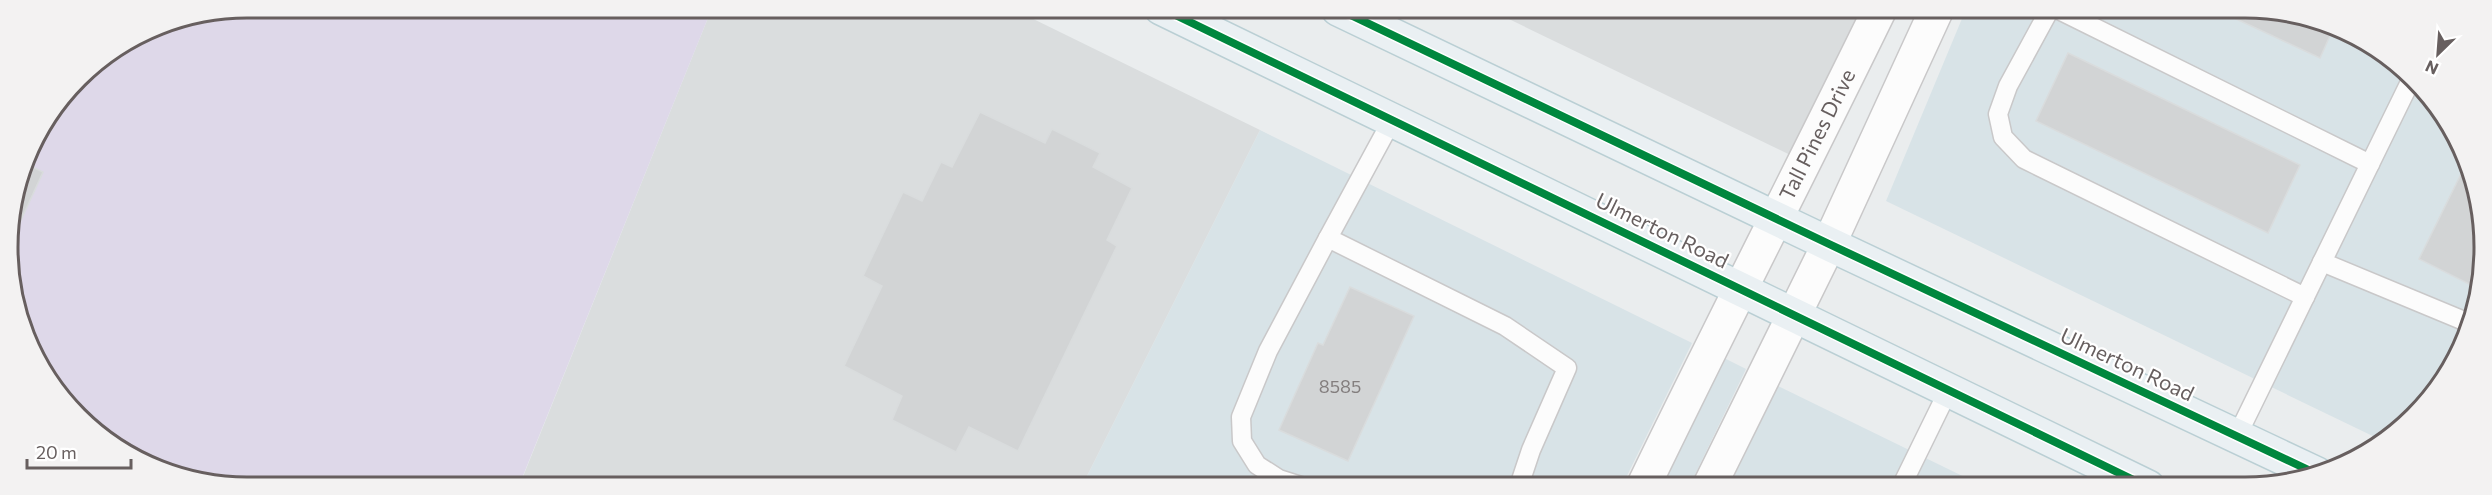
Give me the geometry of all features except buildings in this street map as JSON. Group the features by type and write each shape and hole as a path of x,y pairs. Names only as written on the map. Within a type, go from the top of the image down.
{"main road":[{"name":"Ulmerton Road","path":"1182,18 2128,477"},
{"name":"Ulmerton Road","path":"1357,18 2306,469"}],"street":[{"name":"Tall Pines Drive","path":"1647,477 1739,288 1777,219 1876,18"},
{"path":"1714,477 1829,244 1933,18"}],"lane":[{"path":"2045,18 2008,86 1998,114 2003,137 2024,159 2305,297"},
{"path":"2075,18 2370,164"},
{"path":"2237,436 2408,86"},
{"path":"1277,477 1257,465 1242,441 1241,417 1268,351 1392,120"},
{"path":"1328,238 1505,326 1567,368 1531,450 1522,477"},
{"path":"2322,262 2462,320"},
{"path":"1906,477 1949,389"}],"shaded area":[{"path":"232,18 708,18 522,477 232,477 203,473 174,465 120,438 85,410 57,375 35,335 22,292 18,263 18,232 22,203 35,160 65,108 85,85 120,57 160,35 203,22"},
{"path":"708,18 1031,18 1260,130 1086,477 523,477"},
{"path":"1507,18 1883,18 1811,165"},
{"path":"1962,18 2260,18 2289,22 2318,30 2346,42 2384,65 2407,85 2435,120 2457,160 2470,203 2474,232 2474,263 2470,292 2462,321 2443,362 2427,387 2407,410 2374,437 1886,201"},
{"path":"1260,130 1692,343 1626,477 1086,477"},
{"path":"1724,358 1746,369 1694,477 1667,477"},
{"path":"1778,386 1965,477 1734,477"}],"cycle path":[{"path":"1182,18 2127,477"},
{"path":"1357,18 2305,469"}]}
